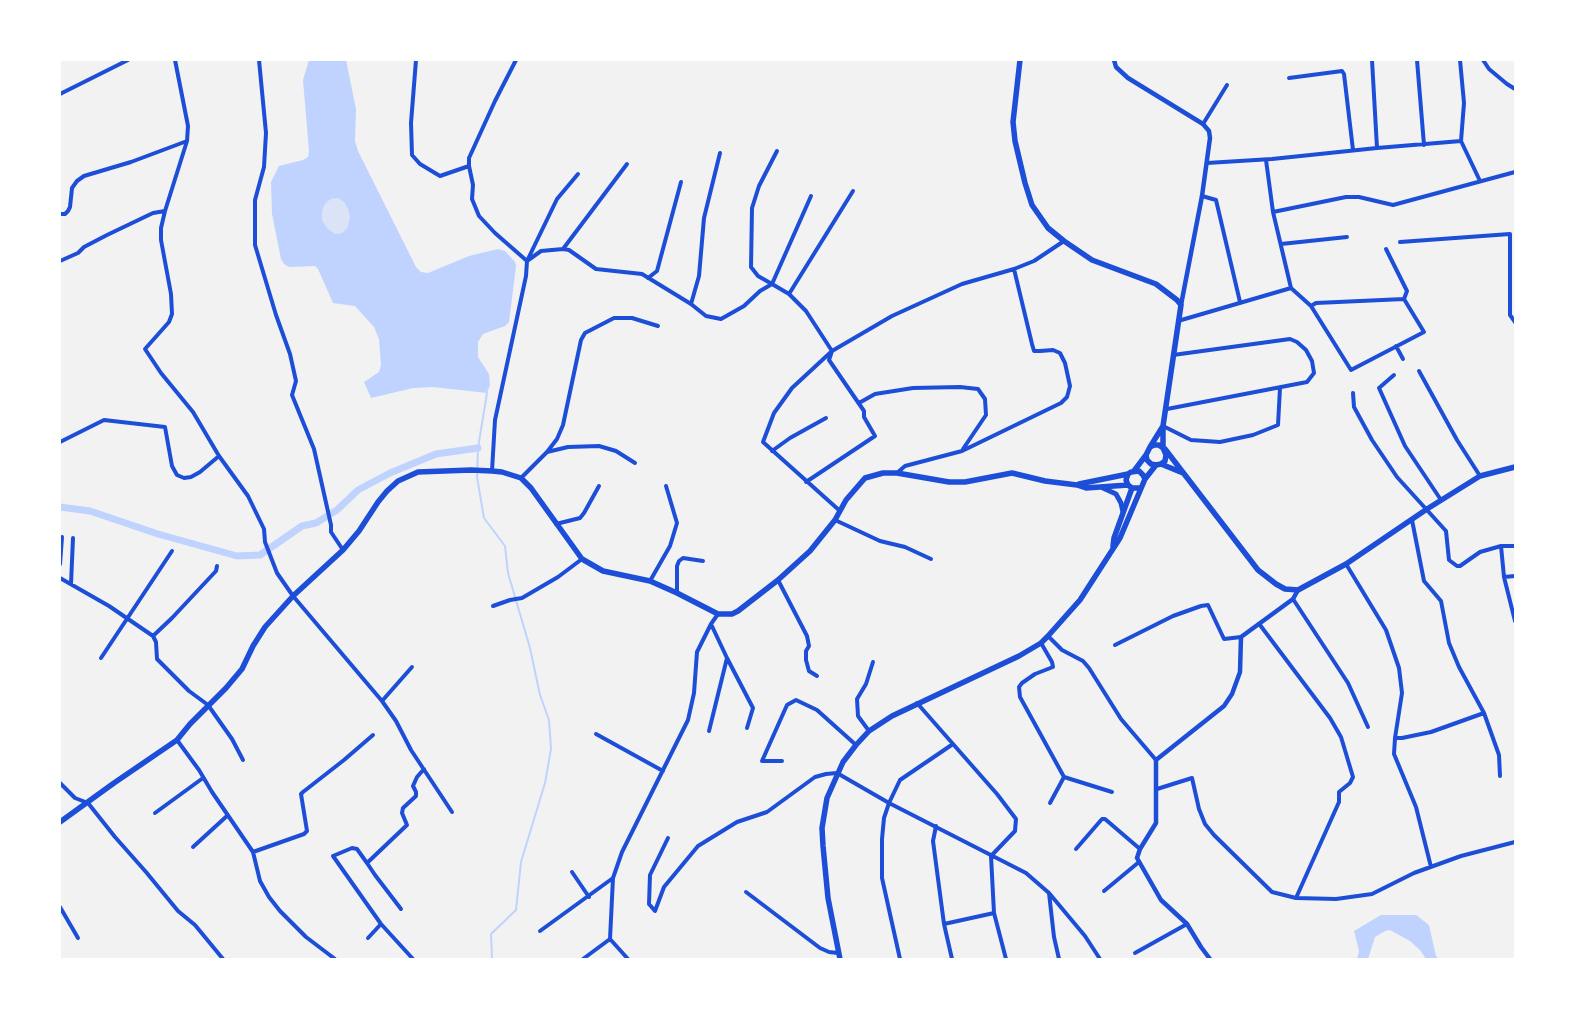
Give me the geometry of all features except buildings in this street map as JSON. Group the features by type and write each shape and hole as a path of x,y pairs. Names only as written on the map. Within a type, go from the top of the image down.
{"main road":[{"path":"839,956 828,898 822,828 827,798 837,773 856,745 869,731 892,716 1019,656 1041,643 1080,600 1120,538 1140,488 1158,465 1165,460 1163,426 1167,409 1172,355 1181,305 1156,284 1092,260 1048,228 1032,205 1015,141 1013,122 1020,60"},
{"path":"1076,485 1128,474 1134,471 1163,426"},
{"path":"1150,447 1159,445 1164,449 1258,570 1285,589 1298,590 1346,564 1427,509 1480,476 1515,467"},
{"path":"1146,455 1147,460 1151,464 1183,473"},
{"path":"60,822 177,740 242,669 265,627 294,596 343,550 387,491 398,481 418,472 482,470 502,472 521,478 531,488 582,559 603,571 650,581 718,614 732,614 738,611 778,580 810,551 834,520 846,500 865,478 883,473 897,473 949,482 965,482 1012,473 1086,488 1140,488"},
{"path":"1134,471 1139,471 1145,480"},
{"path":"1112,548 1130,487 1126,480 1128,474"},
{"path":"1103,488 1116,494 1123,512"}],"street":[{"path":"60,94 128,60"},
{"path":"175,60 188,126 187,142 161,228 161,240 171,294 172,314 169,322 145,349 161,373 193,412 219,456 248,496 264,529 265,542 277,573 382,701 396,721 410,750 452,812"},
{"path":"259,60 266,133 264,167 255,200 255,246 290,354 296,381 292,395 314,449 331,532 343,550"},
{"path":"416,60 411,123 412,154 420,164 440,176 469,166"},
{"path":"516,60 469,158 469,166 473,185 472,199 479,216 494,233 527,261"},
{"path":"1114,60 1116,67 1128,78 1203,124 1209,131 1210,138 1202,196 1181,305"},
{"path":"1372,60 1377,148"},
{"path":"1417,60 1424,145"},
{"path":"1483,60 1489,69 1515,89"},
{"path":"1462,61 1464,103 1461,141 1480,181"},
{"path":"1289,78 1342,71 1344,74 1353,150"},
{"path":"1203,124 1227,85"},
{"path":"1207,163 1266,160 1353,150 1461,141"},
{"path":"60,214 68,211 72,188 84,176 187,142"},
{"path":"777,151 759,186 752,208 751,268 758,276 789,294 806,311 832,351"},
{"path":"691,304 698,276 704,218 720,153"},
{"path":"1266,160 1273,212 1292,288 1311,306 1351,370 1424,332 1404,299"},
{"path":"563,249 627,164"},
{"path":"1273,212 1346,196 1359,197 1392,205 1515,172"},
{"path":"492,471 495,420 526,276 527,261 557,199 578,174"},
{"path":"648,278 657,271 681,182"},
{"path":"789,294 853,191"},
{"path":"527,261 541,252 569,250 596,269 642,274 691,304 706,316 722,319 744,306 760,291 772,284 811,196"},
{"path":"1202,196 1216,200 1240,302"},
{"path":"60,261 78,253 84,247 107,235 153,213 165,211"},
{"path":"1400,242 1510,234 1510,315 1515,322"},
{"path":"1281,244 1347,237"},
{"path":"840,511 763,442 774,413 792,388 832,351 892,316 962,284 1014,269 1034,261 1064,241"},
{"path":"1386,249 1407,291 1404,299"},
{"path":"897,473 905,466 962,451 1061,403 1067,397 1070,386 1065,363 1060,353 1053,350 1040,352 1034,350 1014,269"},
{"path":"1178,320 1292,288"},
{"path":"1311,306 1316,303 1404,299"},
{"path":"521,478 557,439 563,425 581,340 585,333 614,318 632,318 658,326"},
{"path":"1167,409 1307,382 1314,374 1312,361 1306,350 1290,339 1172,355"},
{"path":"1396,346 1403,359"},
{"path":"806,482 875,436 864,417 864,411 829,360 832,351"},
{"path":"1419,372 1457,440 1480,476"},
{"path":"1394,375 1379,388 1405,446 1441,500"},
{"path":"859,403 875,394 913,388 960,386 978,389 985,399 986,415 962,451"},
{"path":"1163,426 1191,440 1220,442 1253,435 1278,425 1280,388"},
{"path":"1353,393 1354,407 1372,440 1397,477 1446,531 1449,560 1460,566 1480,552 1501,546 1515,546"},
{"path":"772,451 790,438 826,418"},
{"path":"60,442 104,420 165,428 172,466 177,475 184,478 200,472 219,456"},
{"path":"547,452 568,447 599,446 616,451 636,463"},
{"path":"556,524 580,518 599,486"},
{"path":"650,581 670,546 677,523 666,486"},
{"path":"834,520 880,541 905,547 931,559"},
{"path":"1412,520 1424,581 1441,601 1449,643 1459,667 1484,712 1499,755 1500,776"},
{"path":"60,564 62,537"},
{"path":"71,584 73,538"},
{"path":"1501,546 1504,577 1515,621"},
{"path":"101,658 172,550"},
{"path":"677,593 677,566 679,561 683,558 702,561"},
{"path":"493,606 522,598 558,577 582,559"},
{"path":"1346,564 1386,630 1399,668 1402,693 1394,754 1416,807 1431,867"},
{"path":"153,636 216,571 217,566"},
{"path":"1504,577 1515,576"},
{"path":"60,578 127,618 153,636 156,642 157,659 189,691 208,705 232,739 242,760"},
{"path":"778,580 807,636 809,646 806,651 808,671 817,676"},
{"path":"1115,645 1173,616 1201,606 1208,606 1224,639 1241,637 1260,625 1293,599 1298,590"},
{"path":"1293,599 1348,683 1368,727"},
{"path":"628,959 610,939 614,878 622,852 688,720 694,693 697,652 718,614"},
{"path":"711,624 753,708 747,728"},
{"path":"1260,625 1330,718 1342,737 1353,777 1350,783 1339,792 1339,802 1296,898"},
{"path":"1048,636 1062,650 1083,661 1122,719 1156,760 1156,823 1140,849 1137,858 1161,900 1187,924 1210,959"},
{"path":"1156,760 1224,706 1232,694 1240,672 1241,637"},
{"path":"1041,643 1054,667 1022,682 1019,687 1020,697 1064,778 1112,792"},
{"path":"709,731 727,658"},
{"path":"869,731 858,716 858,699 866,684 872,662"},
{"path":"382,701 412,667"},
{"path":"782,762 762,761 787,705 796,700 818,710 856,745"},
{"path":"917,703 997,794 1016,819 1015,831 991,856 994,913 1006,959"},
{"path":"1395,738 1431,732 1484,712"},
{"path":"596,734 663,771"},
{"path":"253,852 304,834 307,831 301,794 373,735"},
{"path":"177,740 253,852 260,881 280,911 306,937 335,959"},
{"path":"900,959 882,878 884,818 900,780 953,744"},
{"path":"367,863 407,825 402,813 403,808 416,796 413,786 416,777 424,769"},
{"path":"668,838 650,875 649,904 655,911 664,886 698,846 737,822 767,812 815,777 837,773 889,803 1026,873 1049,893 1085,936 1100,959"},
{"path":"155,813 203,778"},
{"path":"1050,802 1064,778"},
{"path":"1157,789 1192,778 1205,824 1214,835 1272,892 1296,898 1336,899 1372,894 1414,873 1462,856 1515,842"},
{"path":"60,782 75,798 88,803 178,911 195,924 223,959"},
{"path":"193,847 228,815"},
{"path":"1076,849 1102,819 1105,819 1140,849"},
{"path":"936,826 934,841 944,924 952,959"},
{"path":"401,909 357,849 352,848 333,856 381,924 414,959"},
{"path":"1104,891 1139,862"},
{"path":"572,872 589,897"},
{"path":"540,931 614,878"},
{"path":"746,892 820,948 839,956"},
{"path":"1049,893 1054,937 1060,959"},
{"path":"60,907 78,938"},
{"path":"944,924 994,913"},
{"path":"368,938 381,924"},
{"path":"1135,953 1187,924"},
{"path":"583,959 610,939"}],"shaded area":[{"path":"338,198 349,209 350,218 347,228 342,233 335,234 327,228 322,220 322,211 325,204 331,199"}],"water":[{"path":"309,60 346,60 356,109 355,141 358,151 416,267 421,272 428,273 469,256 498,249 505,251 515,262 509,322 505,326 483,334 478,342 478,357 489,374 490,385 487,393 433,387 413,388 371,398 364,382 379,372 381,365 379,339 374,327 355,306 333,303 315,266 289,267 281,259 272,214 271,182 279,166 308,157 303,80","holes":["338,198 344,202 350,218 347,228 342,233 335,234 327,228 322,220 322,211 325,204 331,199"]},
{"path":"1381,915 1416,915 1429,925 1436,956 1439,959 1426,959 1410,941 1390,930 1375,937 1368,959 1357,959 1359,951 1354,931"}],"waterway":[{"path":"487,393 478,448 477,477 484,518 505,546 508,573 530,648 540,695 549,720 551,749 545,783 521,862 516,910 491,934 492,959"},
{"path":"60,507 90,511 158,534 237,556 260,555 302,526 316,523 337,510 358,490 390,473 436,454 478,448"}]}
